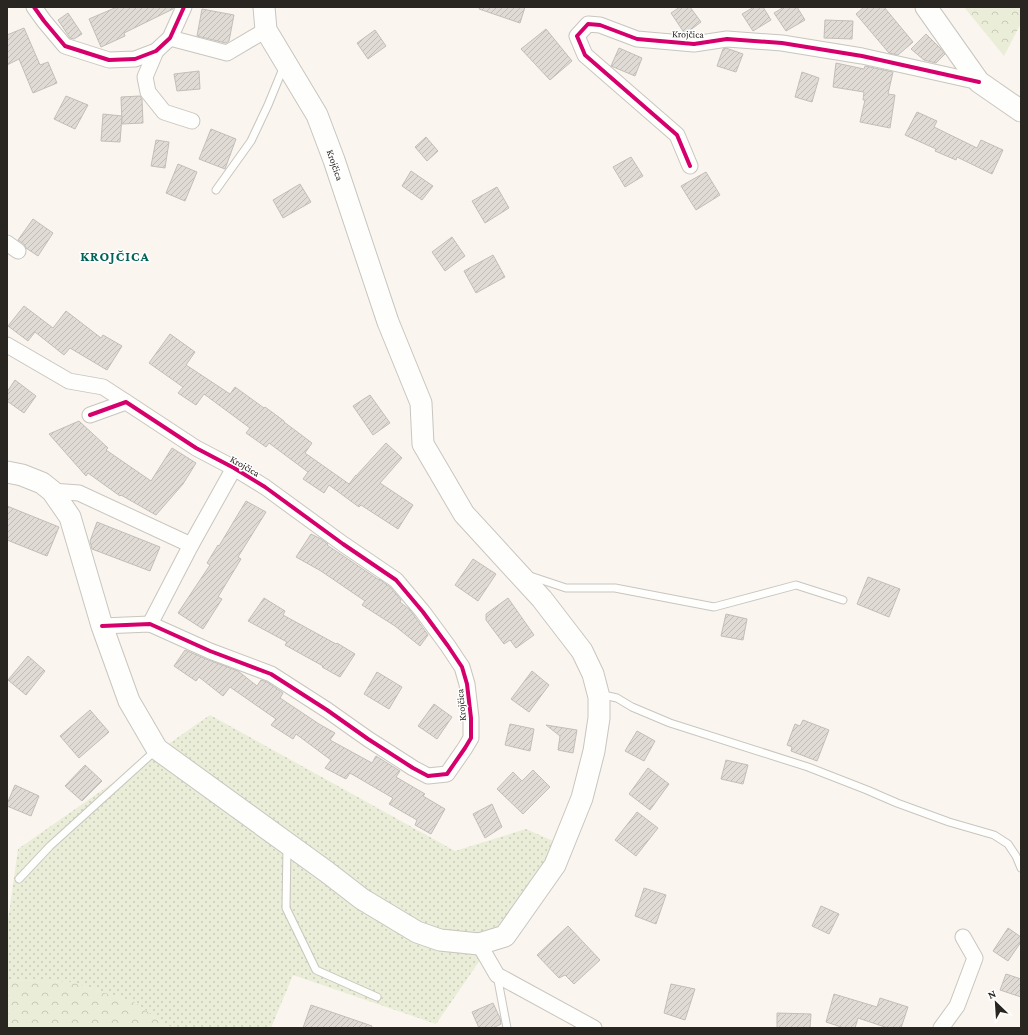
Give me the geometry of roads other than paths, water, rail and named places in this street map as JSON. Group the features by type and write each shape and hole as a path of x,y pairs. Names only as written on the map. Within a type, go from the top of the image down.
{"main road":[{"name":"Krojčica","path":"7,472 22,475 42,483 52,491 70,517 102,626 129,701 158,749 362,899 417,932 440,940 479,944 505,936 555,865 582,798 594,750 599,718 599,697 593,674 582,651 542,599 464,514 423,444 421,403 388,322 334,160 317,115 266,30 264,7"},
{"name":"Krojčica","path":"926,7 980,82 1021,111"}],"street":[{"path":"34,7 66,46 109,60 135,60 156,51 170,38 184,7"},
{"name":"Krojčica","path":"690,166 677,134 585,55 577,36 588,24 600,25 637,38 694,44 727,40 782,43 862,56 980,82"},
{"path":"170,38 228,53 266,30"},
{"path":"156,51 145,76 148,92 164,112 192,121"},
{"name":"Krojčica","path":"7,345 68,381 103,387 196,448 234,468 265,487 343,544 396,580 448,646 462,667 467,684 471,718 471,738 466,748 447,774 428,776 368,739 327,710 271,674 210,651 150,624 102,626"},
{"path":"90,416 126,402"},
{"name":"Krojčica","path":"150,624 234,468"},
{"path":"52,491 79,493 192,545"},
{"path":"941,1028 957,1006 975,958 963,937"},
{"path":"479,944 497,975 594,1028"}],"lane":[{"path":"216,190 251,141 268,105 285,62"},
{"path":"516,572 566,588 615,588 714,607 796,585 843,600"},
{"path":"599,697 608,696 617,698 632,707 670,723 786,759 836,777 949,822 994,835 1008,844 1016,856 1021,868"},
{"path":"19,879 50,846 158,749"},
{"path":"287,843 286,908 316,970 377,997"},
{"path":"497,975 507,1028"}],"district":[{"name":"KROJČICA","path":"115,256"}]}
